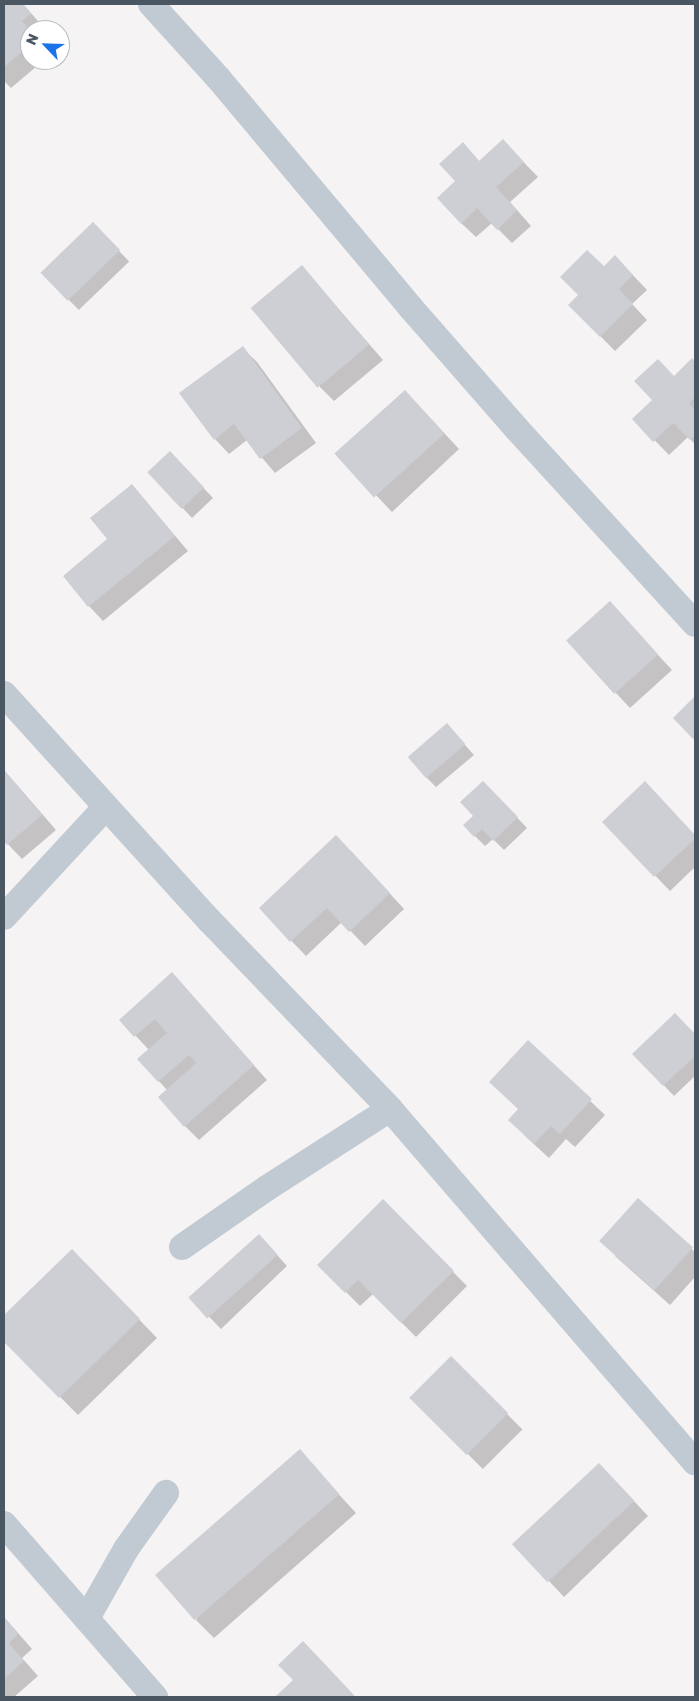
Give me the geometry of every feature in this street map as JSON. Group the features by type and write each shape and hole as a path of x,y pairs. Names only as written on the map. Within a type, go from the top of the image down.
{"street":[{"path":"151,4 220,79 411,308 517,429 695,624"},
{"path":"4,694 105,808 390,1110 695,1462"},
{"path":"4,917 105,808"},
{"path":"182,1247 267,1188 390,1110"},
{"path":"87,1618 126,1549 166,1493"},
{"path":"4,1524 155,1697"}],"building":[{"path":"4,4 23,4 31,14 23,20 20,20 20,53 4,67"},
{"path":"503,139 524,162 496,187 517,210 497,230 477,208 461,224 437,198 455,181 439,164 463,142 479,161"},
{"path":"93,222 120,250 68,301 40,273"},
{"path":"587,250 604,266 615,255 633,275 619,289 633,304 600,337 568,305 578,295 560,277"},
{"path":"302,265 369,345 318,388 251,308"},
{"path":"243,346 302,428 260,459 234,424 214,440 179,393"},
{"path":"692,358 695,362 695,397 689,403 695,410 695,435 690,440 673,423 653,442 632,419 652,400 634,381 658,359 674,376"},
{"path":"405,390 444,434 374,497 334,454"},
{"path":"170,451 204,488 181,509 147,472"},
{"path":"132,484 175,536 88,607 63,576 107,539 90,518"},
{"path":"610,601 658,655 614,694 566,640"},
{"path":"695,696 695,736 693,739 673,718"},
{"path":"447,723 465,744 426,778 408,757"},
{"path":"4,770 42,815 7,845 4,842"},
{"path":"483,781 518,817 493,841 482,829 474,837 463,825 473,816 460,802"},
{"path":"645,781 695,835 695,839 654,877 602,822"},
{"path":"336,835 390,893 349,932 327,908 290,942 259,908"},
{"path":"172,972 254,1065 184,1127 158,1097 196,1063 189,1055 158,1082 137,1059 167,1033 155,1019 134,1037 119,1020"},
{"path":"675,1013 695,1034 695,1056 663,1086 632,1054"},
{"path":"528,1040 592,1099 560,1134 551,1126 534,1144 508,1120 518,1109 489,1082"},
{"path":"638,1198 693,1248 654,1291 599,1241"},
{"path":"383,1199 454,1271 401,1323 358,1280 345,1293 317,1265"},
{"path":"259,1234 278,1255 207,1318 188,1298"},
{"path":"72,1249 140,1319 59,1398 4,1342 4,1315"},
{"path":"451,1356 508,1413 467,1455 409,1398"},
{"path":"300,1449 339,1494 194,1620 155,1575"},
{"path":"599,1463 634,1501 547,1582 512,1544"},
{"path":"4,1617 18,1634 9,1643 24,1661 4,1679"},
{"path":"303,1641 354,1695 351,1697 275,1697 293,1680 278,1665"}]}
